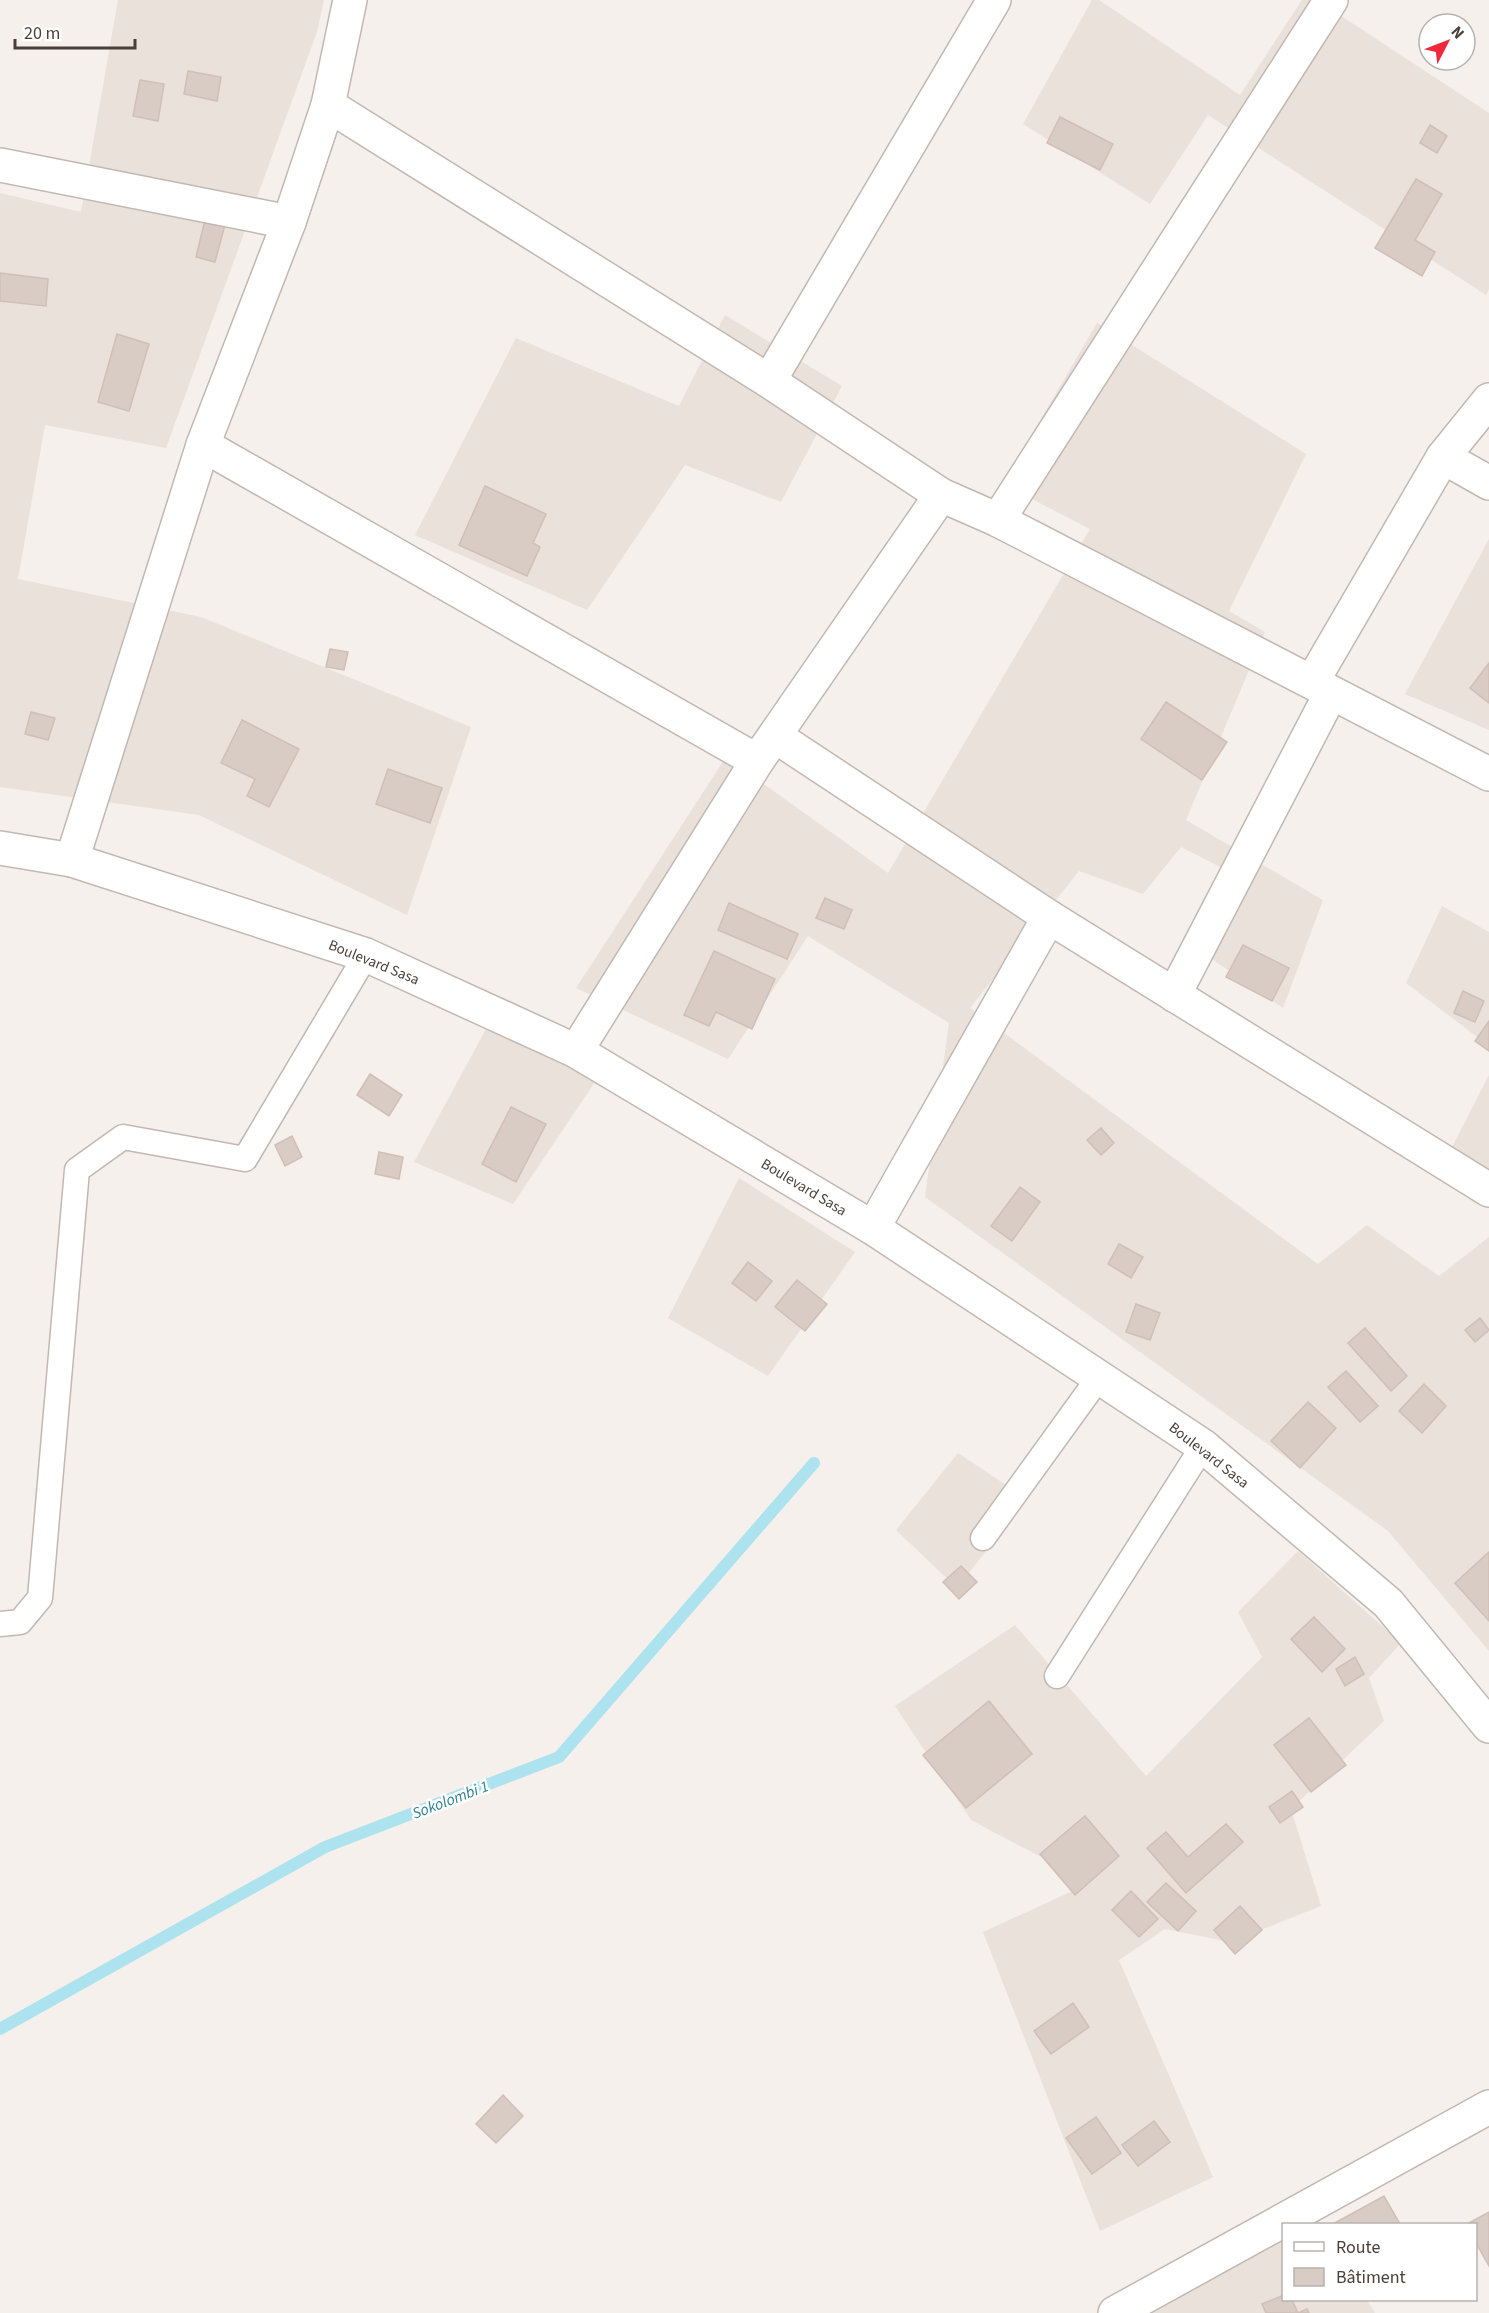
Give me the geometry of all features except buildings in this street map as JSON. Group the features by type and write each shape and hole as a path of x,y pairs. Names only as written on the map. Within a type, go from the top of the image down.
{"street":[{"path":"72,860 203,445 289,222 328,105 350,0"},
{"path":"769,381 994,0"},
{"path":"998,520 1331,0"},
{"path":"328,105 769,381 941,495 998,520 1489,774"},
{"path":"0,165 289,222"},
{"path":"1174,995 1322,687 1443,457 1489,400"},
{"path":"203,445 766,749 1048,917 1489,1190"},
{"path":"1443,457 1489,483"},
{"path":"576,1051 766,749 941,495"},
{"name":"Boulevard Sasa","path":"0,848 72,860 366,955 576,1051 873,1228 1203,1446 1388,1603 1489,1726"},
{"path":"873,1228 1048,917"},
{"path":"1114,2313 1489,2107"}],"lane":[{"path":"0,1624 20,1622 40,1598 77,1170 123,1137 245,1159 366,955"},
{"path":"983,1538 1100,1376"},
{"path":"1058,1676 1203,1446"}],"shaded area":[{"path":"118,0 324,0 317,32 166,448 45,425 18,579 201,617 471,727 407,915 199,815 0,787 0,193 81,212"},
{"path":"1092,0 1099,0 1240,95 1302,0 1317,0 1417,66 1417,72 1427,72 1489,113 1489,289 1486,295 1208,115 1150,204 1023,124"},
{"path":"725,315 842,386 781,502 685,465 587,610 415,535 516,338 679,406"},
{"path":"1097,323 1306,454 1229,611 1265,632 1186,820 1323,900 1283,1008 1183,939 1226,870 1181,847 1143,894 1079,871 970,1008 1318,1264 1367,1225 1439,1276 1489,1237 1489,1651 1388,1531 925,1197 949,1023 808,936 728,1059 576,988 726,757 888,873 1090,529 1003,484"},
{"path":"1489,539 1489,730 1405,694"},
{"path":"1442,906 1489,932 1489,1046 1406,983"},
{"path":"486,1029 599,1076 513,1204 414,1162"},
{"path":"1489,1075 1489,1189 1448,1155"},
{"path":"739,1178 855,1252 768,1376 668,1318"},
{"path":"958,1453 1027,1499 957,1588 896,1530"},
{"path":"1298,1551 1401,1643 1369,1678 1384,1721 1291,1809 1321,1906 1230,1942 1165,1929 1119,1960 1213,2177 1100,2231 983,1932 1090,1883 971,1820 895,1706 1015,1625 1146,1776 1262,1657 1238,1612"},
{"path":"1308,2204 1320,2223 1282,2223 1282,2301 1368,2301 1375,2313 1107,2313"}],"waterway":[{"name":"Sokolombi 1","path":"0,2029 325,1847 559,1757 814,1463"}]}
